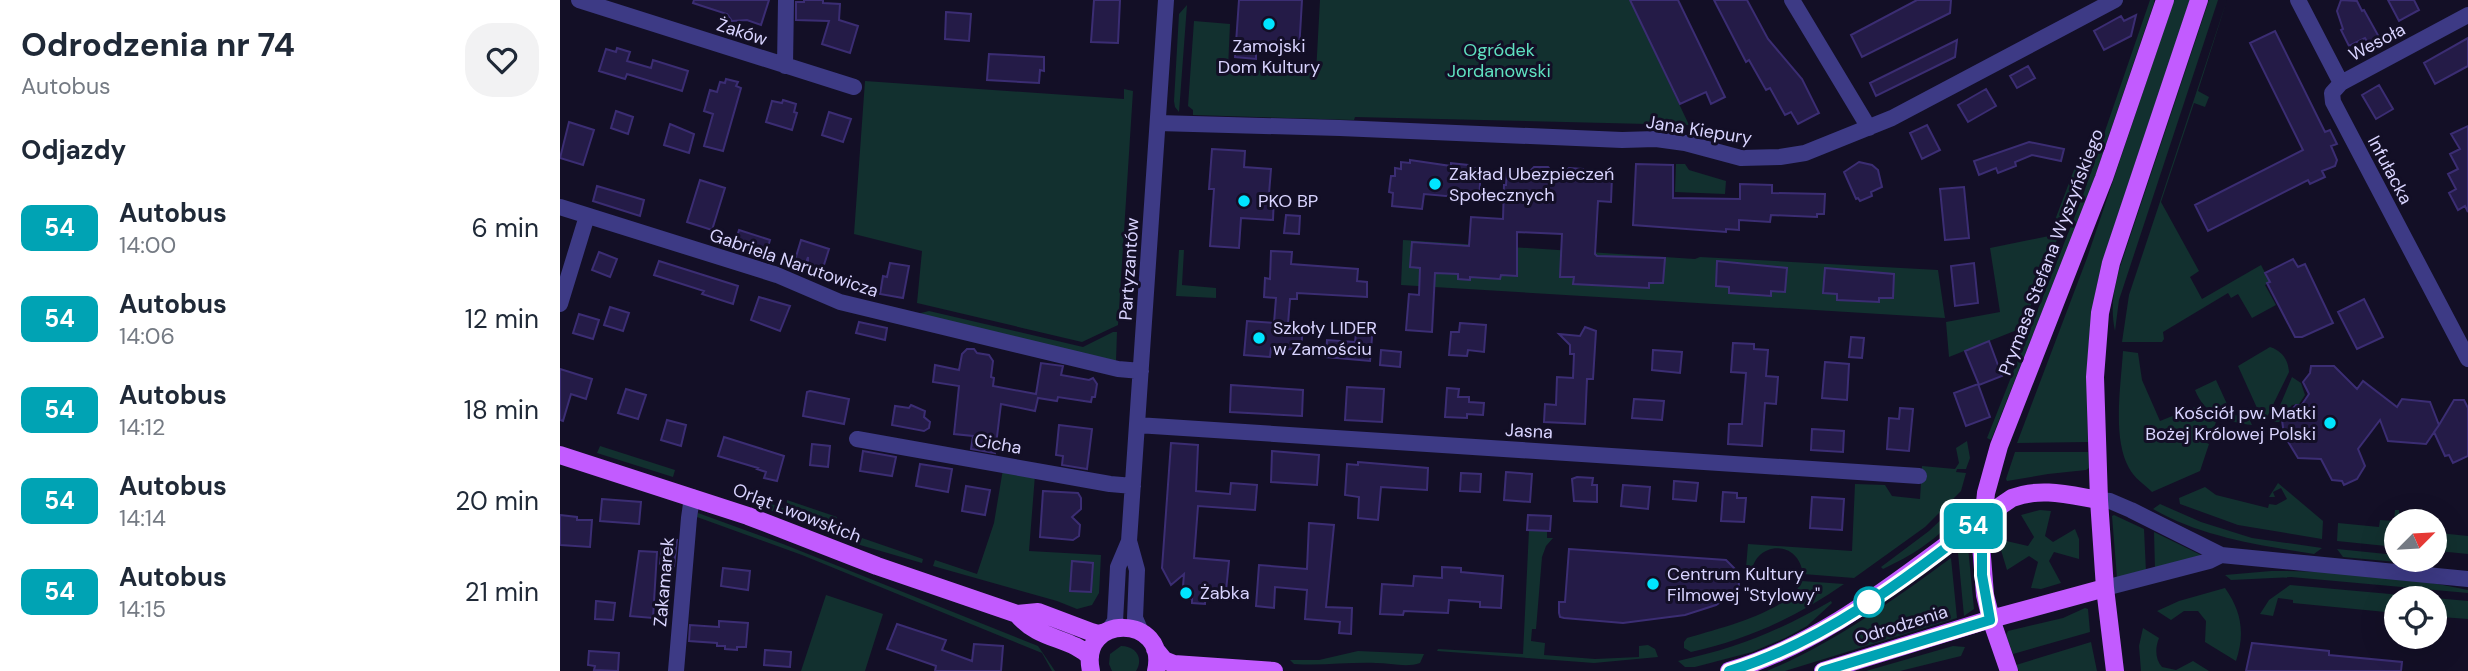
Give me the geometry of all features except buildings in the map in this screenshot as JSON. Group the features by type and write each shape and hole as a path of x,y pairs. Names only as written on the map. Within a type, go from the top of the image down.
{"main road":[{"name":"Prymasa Stefana Wyszyńskiego","path":"1990,620 1982,575 1982,520 1986,493 1999,446 2104,178 2165,0"},
{"path":"2115,671 2105,588 2099,500 2096,346 2111,263 2199,0"},
{"name":"Orląt Lwowskich","path":"560,456 692,497 877,566 1017,614 1038,612 1096,634 1125,627 1141,632"},
{"name":"Odrodzenia","path":"1730,671 1768,658 1839,622 2012,498 2035,492 2099,500"},
{"name":"Odrodzenia","path":"1823,671 2105,588"},
{"name":"Orląt Lwowskich","path":"1017,614 1032,630 1080,649 1091,664"},
{"path":"1990,620 2010,671"},
{"path":"1091,664 1095,642 1108,631"},
{"path":"1141,632 1164,660 1174,664 1274,671"},
{"path":"1155,649 1156,671"}],"street":[{"name":"Żaków","path":"579,0 854,87"},
{"path":"785,66 786,0"},
{"name":"Partyzantów","path":"1108,631 1115,619 1118,567 1129,541 1166,0"},
{"path":"1792,0 1869,128"},
{"name":"Jana Kiepury","path":"1158,123 1656,139 1736,157 1760,158 1804,153 1869,128 2115,0"},
{"path":"2298,0 2341,83"},
{"name":"Wesoła","path":"2341,83 2468,15"},
{"name":"Infułacka","path":"2341,83 2332,93 2333,102 2468,359"},
{"name":"Gabriela Narutowicza","path":"560,207 777,275 839,302 1118,369 1141,371"},
{"path":"560,304 587,216"},
{"name":"Jasna","path":"1137,425 1919,476"},
{"name":"Cicha","path":"857,439 1133,486"},
{"name":"Zakamarek","path":"676,671 692,497"},
{"path":"2099,500 2119,505 2221,555 2468,579"},
{"name":"Partyzantów","path":"1129,541 1137,570 1135,618 1141,632"},
{"path":"2105,588 2209,561 2221,555"}],"green space":[{"name":"Ogródek Jordanowski","path":"1320,0 1630,0 1689,125 1193,115 1193,110 1188,106 1194,21 1230,24 1228,69 1316,73"},
{"path":"2150,0 2154,0 2154,3 2087,200 1991,440 1987,438 2082,198"},
{"path":"2174,0 2190,0 2102,263 2097,286 2088,352 2088,442 2017,443 2087,258"},
{"path":"2209,0 2218,0 2119,300 2115,331 2113,299 2120,267"},
{"path":"2227,0 2198,91 2209,97 2205,107 2194,103 2161,202 2199,271 2190,277 2202,299 2261,265 2270,282 2265,285 2276,305 2252,318 2238,294 2231,298 2228,293 2163,332 2162,342 2122,342 2129,295"},
{"path":"1187,5 1179,112 1174,101 1179,14"},
{"path":"865,81 1124,99 1124,89 1133,91 1118,325 1082,342 917,303 922,251 854,234"},
{"path":"1676,164 1685,164 1689,170 1726,181 1725,194 1675,192"},
{"path":"2075,167 2085,169 2022,328 1949,357 1946,322 2000,312 1990,248 2049,236"},
{"path":"1403,240 1695,259 1700,257 1938,270 1945,318 1401,285"},
{"path":"1179,250 1184,250 1182,285 1216,288 1216,298 1176,296"},
{"path":"929,311 1083,347 1117,332 1116,361 917,314"},
{"path":"2270,347 2284,356 2289,372 2267,417 2262,419 2238,366"},
{"path":"2123,351 2138,353 2142,380 2160,421 2195,407 2216,422 2211,436 2199,433 2197,439 2209,444 2200,471 2152,492 2131,472 2121,442 2119,411"},
{"path":"2292,377 2301,383 2305,395 2299,404 2292,405 2279,422 2273,422"},
{"path":"2216,380 2232,415 2248,416 2252,425 2225,419 2204,405 2195,390"},
{"path":"1967,441 1970,458 1966,469 1957,469 1956,472 1966,473 1961,491 1925,527 1854,578 1803,574 1799,562 1792,554 1784,549 1774,548 1765,551 1758,558 1752,567 1751,580 1745,580 1748,544 1852,551 1855,484 1885,485 1892,496 1920,499 1922,466 1955,469 1959,463 1956,448"},
{"path":"600,446 675,470 673,477 597,453"},
{"path":"2015,452 2088,452 2089,468 2007,481"},
{"path":"1003,469 1035,475 1029,551 1101,555 1099,593 1092,605 1077,609 933,566 935,560 977,574 994,523"},
{"path":"2278,483 2323,521 2322,539 2238,525 2180,504 2179,498 2205,487 2216,495 2268,508 2269,504 2276,505 2287,499 2281,488 2273,492 2275,497 2269,497"},
{"path":"755,498 786,509 787,500 837,517 833,528 923,559 922,563 860,545 754,504"},
{"path":"2160,504 2201,522 2252,538 2322,548 2314,554 2211,533 2191,527 2153,509"},
{"path":"2040,510 2051,511 2045,536 2053,542 2075,529 2079,539 2079,559 2054,552 2049,561 2061,583 2041,589 2031,588 2038,562 2029,556 2007,570 2001,550 2002,540 2028,546 2034,537 2021,515"},
{"path":"698,513 1038,646 1055,671 1052,671 1042,653 802,555 697,517"},
{"path":"1946,515 1955,519 1929,542 1894,564 1883,569 1881,567 1929,531"},
{"path":"2114,515 2144,529 2146,572 2117,578"},
{"path":"2380,520 2384,520 2384,546 2337,541 2338,523 2379,527"},
{"path":"1529,530 1547,531 1547,538 1553,538 1542,557 1536,629 1532,629 1531,641 1545,643 1544,655 1595,659 1639,657 1639,646 1648,645 1655,649 1658,657 1594,663 1437,651 1523,654"},
{"path":"2154,532 2203,556 2155,569"},
{"path":"2447,534 2468,536 2468,554 2447,552"},
{"path":"1968,547 1974,609 1964,616 1958,553"},
{"path":"2337,549 2384,554 2384,561 2343,557"},
{"path":"1951,558 1957,618 1785,671 1767,671 1839,634"},
{"path":"2271,571 2345,573 2444,585 2468,590 2468,593 2447,591 2447,586 2391,586 2291,577 2231,580 2225,575"},
{"path":"1802,581 1844,584 1808,607 1751,634 1691,652 1684,648 1687,638 1751,618 1783,602 1795,592"},
{"path":"2290,585 2384,593 2384,612 2293,603 2293,600 2278,598 2273,616 2260,614 2269,600"},
{"path":"2225,588 2235,606 2240,623 2236,661 2205,642 2206,621 2198,611 2184,611 2171,620 2157,611 2179,601"},
{"path":"826,595 883,614 865,671 801,671"},
{"path":"2447,599 2468,601 2468,619 2447,617"},
{"path":"1831,601 1832,603 1807,626 1752,652 1695,667 1685,667 1678,661 1757,637"},
{"path":"2088,609 2090,632 2013,654 2006,635 2008,631 2063,618"},
{"path":"2143,628 2159,638 2156,653 2162,667 2176,670 2193,661 2209,671 2141,671 2139,646"},
{"path":"2091,642 2097,671 2019,671 2016,665"},
{"path":"1121,646 1131,648 1139,657 1136,671 1112,671 1109,664 1110,654"},
{"path":"1953,646 1965,647 1961,656 1900,671 1866,671"},
{"path":"1358,651 1424,654 1420,663 1410,665 1294,664 1290,660 1319,660"}],"bus line":[{"name":"54","path":"1729,671 1768,658 1839,622 1982,520 1982,575 1990,620 1823,671"}],"place":[{"name":"Zamojski Dom Kultury","path":"1269,24"},
{"name":"Zakład Ubezpieczeń Społecznych","path":"1435,184"},
{"name":"PKO BP","path":"1244,201"},
{"name":"Szkoły LIDER w Zamościu","path":"1259,338"},
{"name":"Kościół pw. Matki Bożej Królowej Polski","path":"2330,423"},
{"name":"Centrum Kultury Filmowej \"Stylowy\"","path":"1653,584"},
{"name":"Żabka","path":"1186,593"}]}
